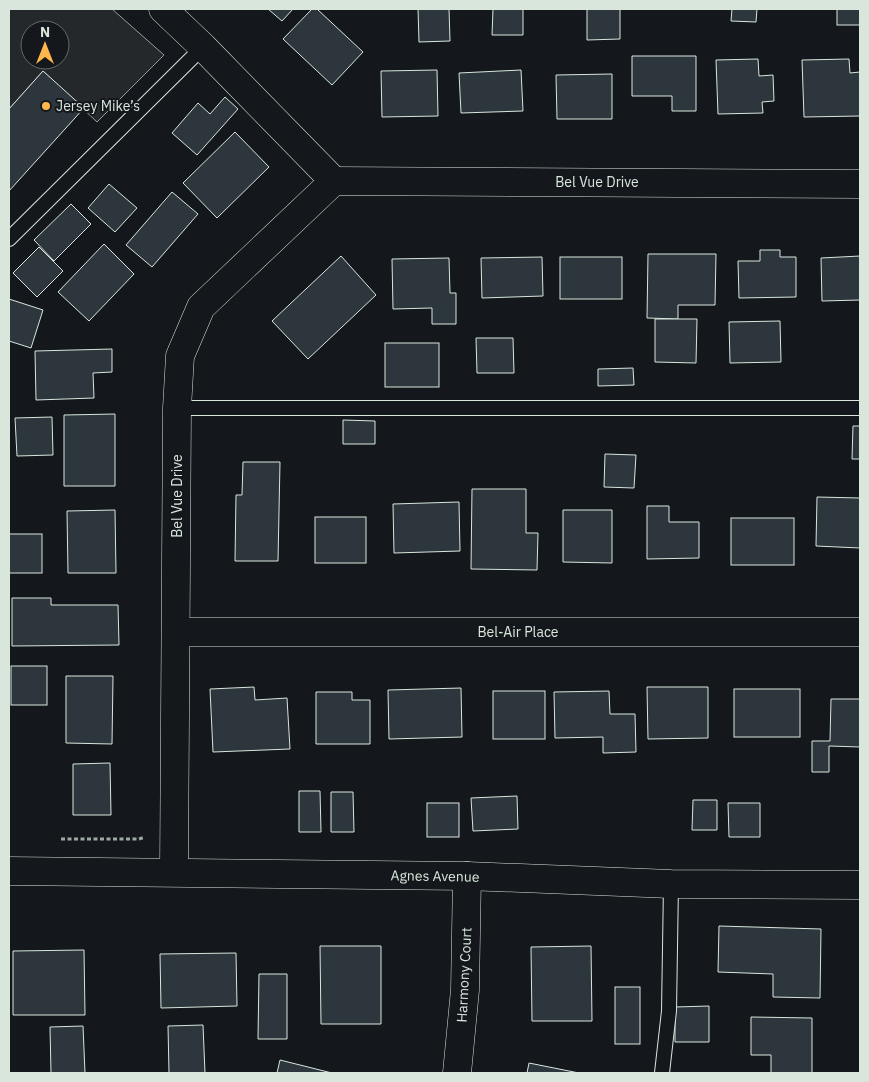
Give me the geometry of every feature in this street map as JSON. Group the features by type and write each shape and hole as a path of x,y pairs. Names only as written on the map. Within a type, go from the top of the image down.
{"street":[{"path":"163,9 203,47 334,181"},
{"name":"Bel Vue Drive","path":"174,872 180,356 201,307 334,181 860,184"},
{"name":"Bel-Air Place","path":"176,632 860,632"},
{"name":"Agnes Avenue","path":"9,871 467,876 671,884 860,885"},
{"name":"Harmony Court","path":"457,1073 465,990 467,876"}],"lane":[{"path":"9,239 203,47"},
{"path":"178,408 860,408"},
{"path":"662,1073 669,1011 671,884"}],"path":[{"path":"59,839 139,839 145,836"}],"shaded area":[{"path":"9,9 112,9 164,55 97,122 43,71 9,109"}],"building":[{"path":"268,9 293,9 282,21"},
{"path":"312,9 317,9 363,52 332,85 283,39"},
{"path":"418,9 449,9 450,41 419,42"},
{"path":"493,9 523,9 523,35 492,35"},
{"path":"587,9 620,9 620,39 587,40"},
{"path":"732,9 757,9 756,22 731,21"},
{"path":"837,9 860,9 860,25 837,25"},
{"path":"632,56 696,56 696,111 672,111 672,96 632,96"},
{"path":"758,59 759,76 773,75 774,101 762,102 763,113 718,114 716,60"},
{"path":"849,59 850,73 860,72 860,116 804,117 802,60"},
{"path":"437,70 438,116 382,117 381,71"},
{"path":"521,70 523,111 461,113 459,73"},
{"path":"43,71 84,108 9,191 9,109"},
{"path":"612,74 612,119 557,119 556,75"},
{"path":"225,97 238,109 197,155 172,133 198,103 210,114"},
{"path":"235,132 269,167 217,218 183,183"},
{"path":"109,184 137,208 115,232 88,208"},
{"path":"172,192 198,214 152,267 126,245"},
{"path":"71,204 91,224 54,261 34,240"},
{"path":"104,244 134,274 89,321 58,292"},
{"path":"39,247 63,271 37,297 13,273"},
{"path":"760,250 780,250 780,257 796,257 796,297 739,298 738,261 760,261"},
{"path":"648,254 716,254 715,305 678,305 678,319 647,318"},
{"path":"341,256 376,295 308,359 272,321"},
{"path":"860,256 860,300 822,301 821,258"},
{"path":"542,257 543,296 482,298 481,258"},
{"path":"560,257 622,257 622,299 560,299"},
{"path":"449,258 450,293 456,293 456,324 432,324 432,308 393,309 392,259"},
{"path":"9,299 43,310 31,348 9,341"},
{"path":"655,319 697,319 696,363 655,362"},
{"path":"780,321 781,362 730,363 729,322"},
{"path":"476,338 513,338 514,373 477,373"},
{"path":"385,343 439,343 439,387 385,387"},
{"path":"112,349 112,372 93,373 94,398 36,400 35,351"},
{"path":"633,368 634,385 598,386 598,369"},
{"path":"115,414 115,486 64,486 64,415"},
{"path":"52,417 53,455 17,456 15,418"},
{"path":"343,420 375,421 375,444 343,444"},
{"path":"853,426 860,426 860,459 852,459"},
{"path":"605,454 636,455 634,488 604,487"},
{"path":"243,462 280,462 278,561 235,561 236,495 242,495"},
{"path":"472,489 526,489 526,533 538,533 537,570 471,569"},
{"path":"817,497 860,498 860,548 816,546"},
{"path":"459,502 460,551 394,553 393,504"},
{"path":"647,506 669,506 669,522 699,522 699,558 647,559"},
{"path":"115,510 116,573 68,573 67,511"},
{"path":"563,510 612,510 612,563 563,562"},
{"path":"315,517 366,517 366,563 315,563"},
{"path":"731,518 794,518 794,565 731,565"},
{"path":"9,534 42,534 42,573 9,573"},
{"path":"12,598 51,598 51,605 118,605 119,645 12,646"},
{"path":"11,666 47,666 47,705 11,705"},
{"path":"66,676 113,676 112,744 66,743"},
{"path":"254,687 255,700 287,698 290,749 213,752 210,689"},
{"path":"647,687 708,687 708,738 648,739"},
{"path":"461,688 462,737 389,739 388,690"},
{"path":"734,689 800,689 800,737 734,737"},
{"path":"493,691 545,691 545,739 493,739"},
{"path":"609,691 610,714 635,714 636,752 603,753 603,737 555,738 554,692"},
{"path":"316,692 352,692 352,700 370,700 370,744 316,744"},
{"path":"831,699 860,699 860,747 829,746 829,772 812,772 812,741 830,741"},
{"path":"110,763 111,815 73,815 73,764"},
{"path":"299,791 320,791 321,832 299,832"},
{"path":"331,792 353,792 354,832 331,832"},
{"path":"517,796 518,829 473,831 471,798"},
{"path":"693,800 717,800 717,830 692,830"},
{"path":"427,803 459,803 459,837 427,837"},
{"path":"728,803 760,803 760,837 729,837"},
{"path":"719,926 821,929 820,998 773,997 773,974 718,972"},
{"path":"320,946 381,946 381,1024 321,1024"},
{"path":"591,946 592,1021 532,1021 531,947"},
{"path":"84,950 85,1015 13,1015 13,951"},
{"path":"236,953 237,1006 161,1008 160,954"},
{"path":"259,974 287,974 287,1039 258,1039"},
{"path":"615,987 640,987 640,1044 615,1044"},
{"path":"709,1006 709,1042 675,1042 675,1007"},
{"path":"751,1017 812,1018 812,1073 771,1073 771,1055 751,1055"},
{"path":"203,1025 205,1073 169,1073 168,1026"},
{"path":"83,1026 85,1073 51,1073 50,1027"},
{"path":"280,1060 332,1073 277,1073"},
{"path":"529,1063 579,1073 527,1073"}],"place":[{"name":"Jersey Mike’s","path":"46,106"}]}
